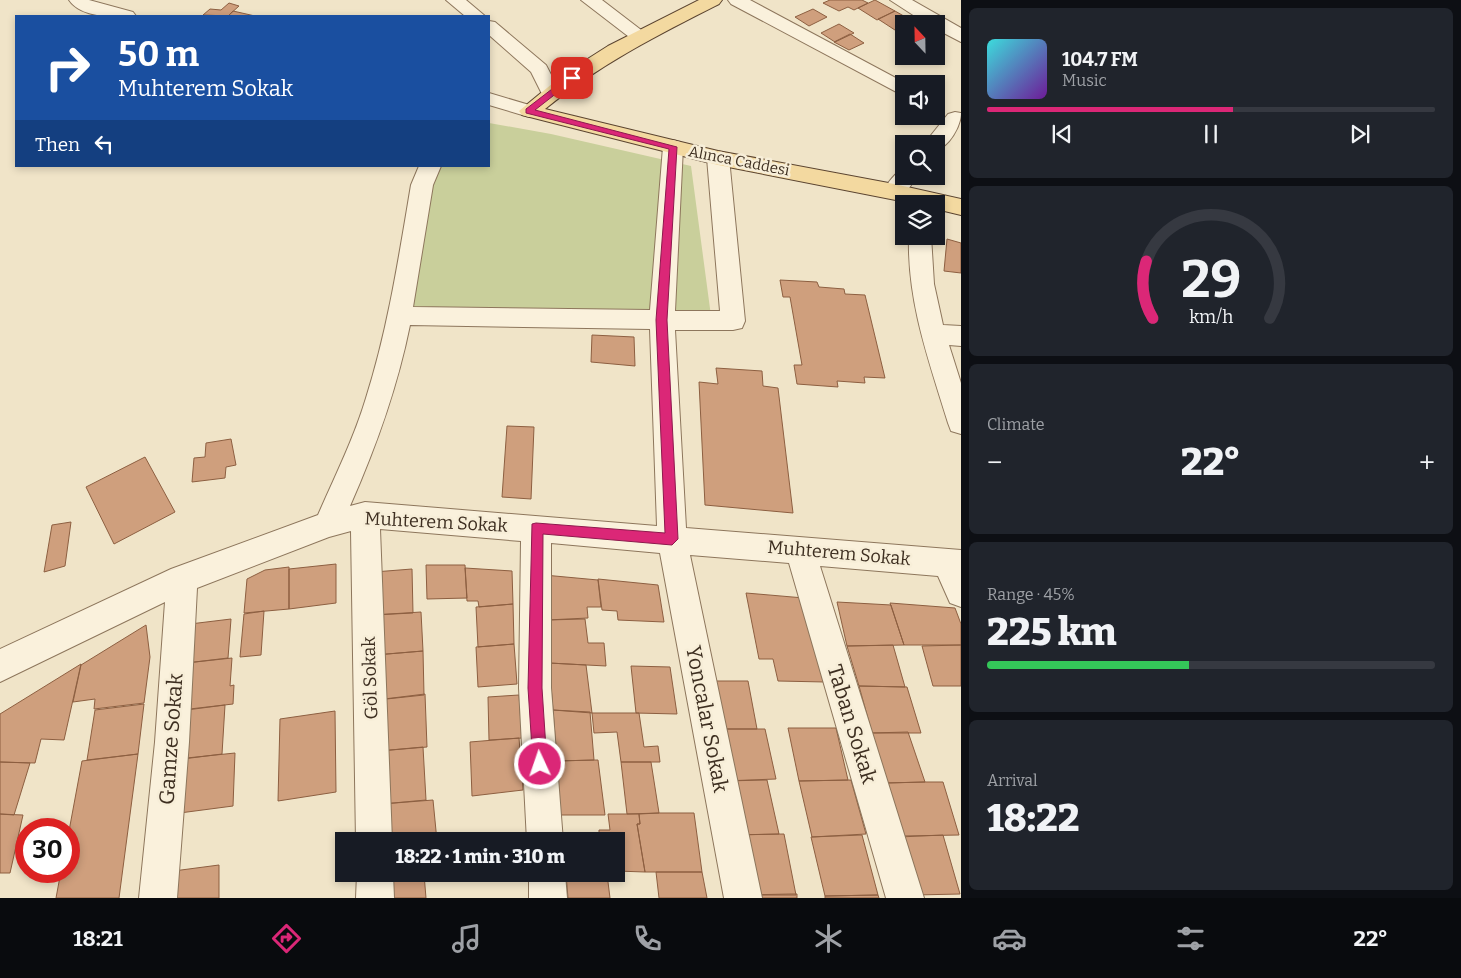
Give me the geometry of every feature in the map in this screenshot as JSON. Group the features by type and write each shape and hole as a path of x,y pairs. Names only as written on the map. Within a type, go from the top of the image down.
{"main road":[{"path":"529,111 572,78 640,36 713,0"},
{"name":"Alınca Caddesi","path":"529,111 718,158 895,183"},
{"name":"Alınca Caddesi","path":"901,185 915,195"},
{"name":"Alınca Caddesi","path":"945,204 961,207"}],"street":[{"path":"78,0 86,6 123,15"},
{"path":"456,0 475,15"},
{"path":"590,0 640,36"},
{"path":"737,0 895,85"},
{"path":"900,0 961,36"},
{"path":"490,27 539,69 551,94"},
{"name":"Alınca Caddesi","path":"490,99 529,111"},
{"path":"942,135 958,116 945,111"},
{"name":"Yoncalar Sokak","path":"673,147 662,320 672,539 742,898"},
{"path":"399,316 733,321 718,158"},
{"path":"328,524 359,453 383,384 399,316 422,185 430,167"},
{"path":"919,245 918,259 934,334 961,423"},
{"path":"934,334 961,336"},
{"name":"Muhterem Sokak","path":"2,670 182,579 328,524 365,515 955,563"},
{"name":"Göl Sokak","path":"365,515 374,832"},
{"path":"536,528 535,688 544,832"},
{"name":"Taban Sokak","path":"800,549 905,898"},
{"path":"955,563 961,593"},
{"name":"Gamze Sokak","path":"158,898 172,742 182,579"},
{"path":"375,882 376,898"},
{"path":"547,882 548,898"}],"green space":[{"path":"490,123 551,134 691,166 711,316 413,308 435,167 490,167"}],"building":[{"path":"830,0 862,0 868,3 854,10 848,7 839,11 823,3"},
{"path":"875,0 895,11 877,20 858,8"},
{"path":"229,3 239,6 229,15 203,15 210,9 221,10"},
{"path":"813,9 827,17 809,26 795,17"},
{"path":"233,11 251,15 229,15"},
{"path":"895,11 902,15 895,15 895,30 878,19"},
{"path":"839,24 854,33 835,42 821,33"},
{"path":"850,34 864,43 849,50 834,42"},
{"path":"947,239 961,243 961,273 944,271"},
{"path":"780,280 817,282 819,287 844,289 845,294 865,295 885,378 864,377 865,383 837,381 838,387 797,384 794,365 802,365 790,297 783,297"},
{"path":"592,335 634,337 635,366 591,362"},
{"path":"716,368 762,371 763,386 778,388 793,513 705,505 699,382 718,384"},
{"path":"507,426 534,427 531,499 502,497"},
{"path":"231,439 236,465 226,467 225,478 192,482 194,458 205,457 206,443"},
{"path":"145,457 175,512 114,544 86,487"},
{"path":"71,522 65,566 44,572 52,525"},
{"path":"336,564 336,603 289,609 289,569"},
{"path":"426,565 465,565 467,598 427,599"},
{"path":"289,567 289,609 244,613 247,579 265,570"},
{"path":"465,568 512,571 513,604 479,607 478,601 467,601"},
{"path":"412,569 413,613 373,615 374,572"},
{"path":"544,575 598,580 601,607 587,607 588,618 547,620"},
{"path":"598,579 658,585 664,622 618,620 617,611 602,610"},
{"path":"746,593 804,598 825,682 778,681 773,659 759,659"},
{"path":"837,602 891,605 904,645 847,646"},
{"path":"890,603 955,608 961,624 961,645 904,645"},
{"path":"513,604 514,644 478,647 476,607"},
{"path":"264,611 261,655 240,657 244,614"},
{"path":"421,612 423,651 375,655 373,615"},
{"path":"231,619 228,658 186,663 190,624"},
{"path":"585,619 588,643 604,643 606,666 549,663 547,620"},
{"path":"146,625 150,657 144,703 94,709 95,699 73,702 81,665"},
{"path":"514,644 517,684 478,687 476,647"},
{"path":"893,645 905,687 859,686 847,646"},
{"path":"961,645 961,686 933,686 922,646"},
{"path":"423,651 424,695 377,700 375,655"},
{"path":"232,658 230,686 234,685 233,704 181,710 186,663"},
{"path":"549,663 586,665 592,713 553,710"},
{"path":"81,664 64,740 41,739 35,763 0,762 0,714"},
{"path":"631,666 670,667 677,714 636,713"},
{"path":"706,681 748,681 757,729 714,729"},
{"path":"859,686 907,687 921,733 872,733"},
{"path":"425,694 427,747 379,751 376,700"},
{"path":"519,695 522,738 489,740 488,697"},
{"path":"144,704 138,754 87,760 95,710"},
{"path":"225,705 222,754 175,760 179,711"},
{"path":"553,710 590,712 594,760 557,761"},
{"path":"335,711 336,792 278,801 280,719"},
{"path":"592,713 639,713 644,747 658,746 660,762 621,762 617,732 594,733"},
{"path":"788,728 836,728 848,780 799,781"},
{"path":"714,729 765,729 776,779 724,781"},
{"path":"908,732 925,782 887,783 870,733"},
{"path":"519,738 523,790 472,796 470,742"},
{"path":"423,747 426,800 382,804 379,751"},
{"path":"235,753 233,806 172,814 177,759"},
{"path":"138,754 119,898 56,898 59,883 80,883 80,818 71,818 82,761"},
{"path":"598,760 605,815 558,815 554,761"},
{"path":"0,762 30,763 14,815 0,814"},
{"path":"621,762 651,762 659,813 627,814"},
{"path":"767,780 779,834 732,835 724,781"},
{"path":"851,780 866,834 812,837 799,781"},
{"path":"943,782 959,835 901,836 884,783"},
{"path":"433,800 436,832 384,832 382,804"},
{"path":"694,813 702,872 645,872 637,824 640,824 639,814"},
{"path":"0,814 23,815 22,818 15,818 15,851 10,873 0,873"},
{"path":"608,814 639,814 640,824 637,824 645,872 625,871 625,832 599,832 599,830 610,830"},
{"path":"784,834 796,895 743,895 732,835"},
{"path":"862,835 878,895 825,896 811,837"},
{"path":"943,835 960,894 915,895 899,837"},
{"path":"219,865 219,898 164,898 166,872"},
{"path":"656,872 702,872 707,898 659,898"},
{"path":"384,882 425,882 426,898 385,898"},
{"path":"567,882 608,882 610,898 568,898"},
{"path":"797,894 797,898 744,898 743,895"},
{"path":"878,895 879,898 825,898 825,896"}],"route":[{"path":"540,764 535,688 536,528 672,539 662,320 673,147 529,111 572,78"}]}
